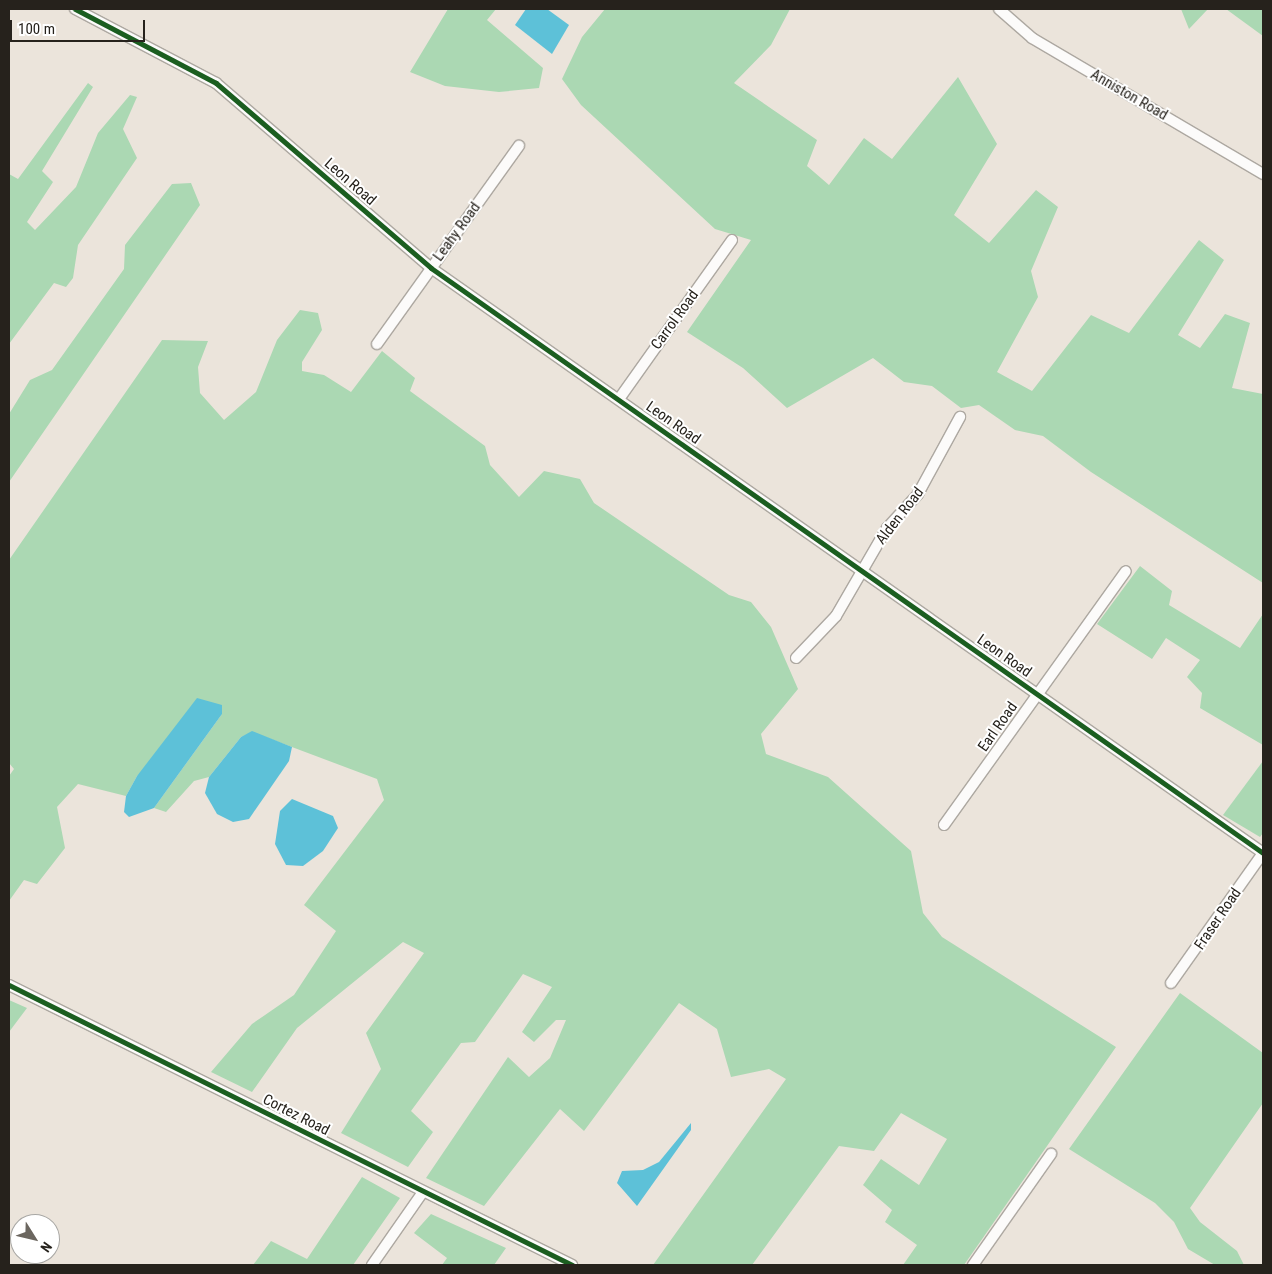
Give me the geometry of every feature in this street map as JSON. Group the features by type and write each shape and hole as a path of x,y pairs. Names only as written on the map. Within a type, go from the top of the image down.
{"street":[{"name":"Leon Road","path":"75,9 216,83 431,268 1263,853"},
{"name":"Anniston Road","path":"999,9 1032,38 1263,174"},
{"name":"Leahy Road","path":"378,344 519,146"},
{"name":"Carrol Road","path":"618,399 732,240"},
{"name":"Alden Road","path":"796,658 836,616 887,528 918,494 960,417"},
{"name":"Earl Road","path":"944,825 1126,571"},
{"name":"Fraser Road","path":"1171,983 1263,853"},
{"name":"Cortez Road","path":"9,985 572,1265"},
{"path":"973,1265 1051,1154"},
{"path":"372,1265 423,1192"}],"green space":[{"path":"448,9 496,9 487,20 543,68 539,88 499,92 445,86 410,72"},
{"path":"605,9 790,9 771,45 734,83 817,140 807,166 829,185 864,138 892,159 958,77 997,144 954,215 989,243 1036,190 1058,207 1031,271 1038,297 997,372 1032,391 1091,315 1129,333 1199,240 1224,260 1178,335 1200,348 1225,314 1250,323 1232,388 1263,394 1263,583 1091,472 1043,436 1015,430 979,405 961,408 932,386 904,382 873,358 787,408 743,368 687,332 751,240 715,229 581,105 562,79 582,37"},
{"path":"1181,9 1208,9 1189,29"},
{"path":"1226,9 1263,9 1263,36"},
{"path":"88,83 93,87 42,171 53,182 27,222 35,230 76,187 98,133 130,95 137,97 123,129 137,158 78,245 73,278 66,287 54,283 9,344 9,174 18,179"},
{"path":"191,183 200,205 9,482 9,414 30,380 52,370 124,269 125,245 172,184"},
{"path":"300,310 318,313 322,330 302,362 302,371 324,375 351,392 382,351 415,378 410,391 485,446 490,465 519,497 544,471 580,479 594,503 729,595 751,602 771,627 798,689 761,734 766,754 828,777 911,851 923,913 942,937 1116,1047 964,1265 903,1265 917,1245 885,1222 892,1210 863,1185 881,1159 919,1185 947,1139 901,1113 874,1151 839,1146 752,1265 653,1265 786,1079 769,1069 731,1077 717,1029 679,1003 584,1131 560,1109 484,1206 426,1178 508,1057 529,1077 550,1058 566,1020 556,1020 534,1042 522,1032 552,987 523,974 475,1042 461,1043 411,1111 433,1132 408,1167 341,1133 381,1069 366,1033 424,953 403,942 297,1028 252,1092 211,1072 252,1024 294,995 336,931 304,905 384,800 377,779 252,732 241,737 209,777 194,781 166,812 154,808 222,714 137,776 126,796 78,784 57,807 65,848 37,884 24,880 9,901 9,776 14,769 9,763 9,560 162,340 208,341 198,367 200,393 224,420 256,392 277,340"},
{"path":"1140,566 1172,591 1169,605 1240,648 1263,614 1263,745 1200,708 1202,693 1187,677 1200,660 1166,638 1152,659 1097,624"},
{"path":"1263,761 1263,833 1260,837 1223,815"},
{"path":"1180,993 1263,1053 1263,1103 1190,1208 1200,1222 1237,1251 1244,1265 1215,1265 1188,1249 1174,1222 1155,1203 1069,1149"},
{"path":"9,1000 27,1008 9,1032"},
{"path":"362,1177 400,1198 353,1265 253,1265 271,1241 307,1259"},
{"path":"431,1214 506,1248 494,1265 442,1265 447,1258 414,1233"}],"water":[{"path":"526,9 547,9 569,25 552,54 515,25"},
{"path":"197,698 222,705 222,714 154,808 129,817 124,812 126,796 137,776"},
{"path":"252,731 292,747 289,761 249,819 233,822 217,814 205,793 209,777 241,737"},
{"path":"292,799 333,816 338,828 323,851 303,866 286,865 275,844 280,811"},
{"path":"691,1123 691,1130 637,1206 617,1183 622,1171 643,1170 659,1162"}],"cycle path":[{"path":"75,9 216,83 431,268 1263,853"},
{"path":"9,985 572,1265"}]}
